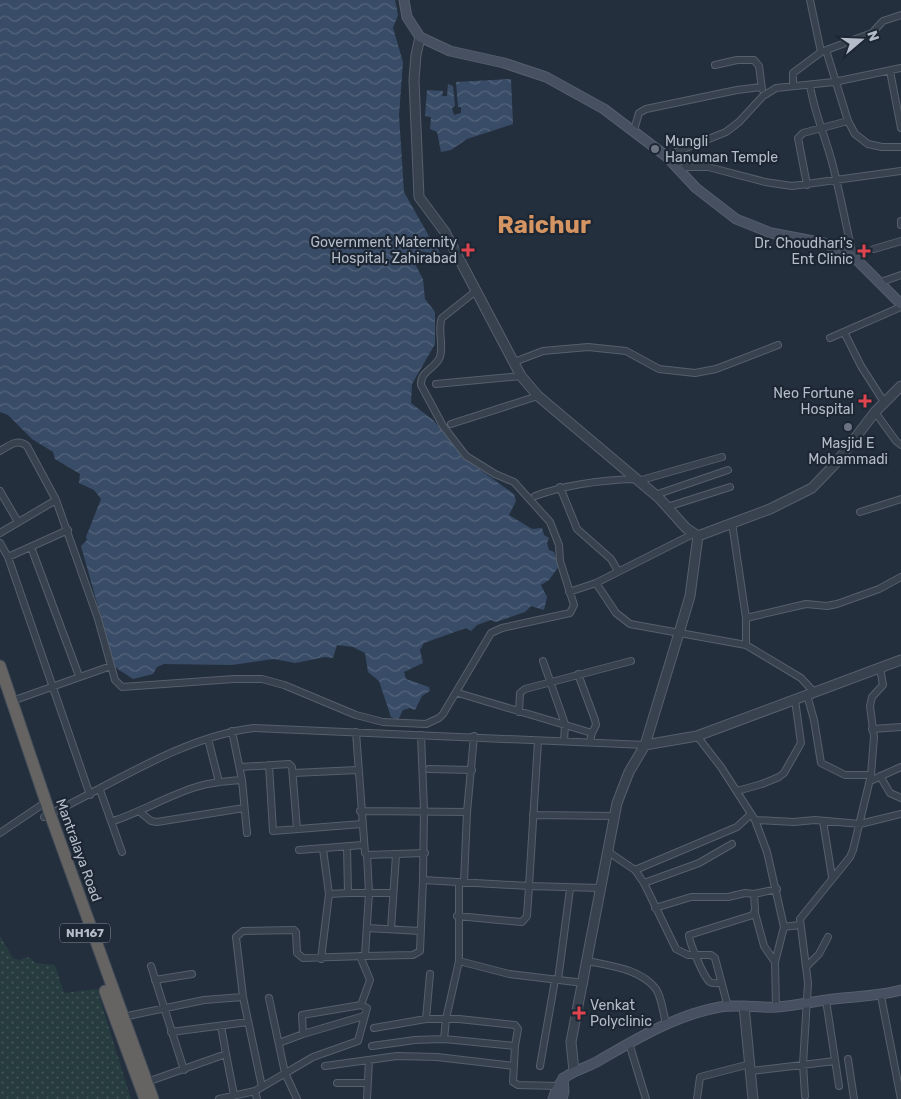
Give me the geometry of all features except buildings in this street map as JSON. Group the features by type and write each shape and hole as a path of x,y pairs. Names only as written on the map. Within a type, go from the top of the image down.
{"highway":[{"name":"Mantralaya Road","path":"0,666 47,816 154,1099"},
{"name":"NH167","path":"0,690 40,806 47,816 145,1099"}],"main road":[{"path":"404,0 406,17 420,37 450,51 504,63 546,77 604,109 666,156 696,188 736,219 771,233 824,243 853,256 901,304"},
{"path":"553,1099 562,1078 593,1064 666,1023 684,1016 728,1007 776,1007 826,1000 881,996 901,990"},
{"path":"562,1078 564,1092 562,1099"}],"street":[{"path":"810,0 823,51 843,101 848,121 855,134 868,144 901,148"},
{"path":"794,86 793,73 823,51 872,32 883,21 901,15"},
{"path":"420,37 414,80 417,188 419,197 446,232 514,362 522,376 538,396 655,495 695,535 690,596 680,633 644,744 629,772 617,803 606,851 588,961 571,1042 574,1071"},
{"path":"715,65 737,60 754,60 759,66 763,96"},
{"path":"666,156 726,132 739,122 763,96 776,88 834,82 901,68"},
{"path":"890,71 901,128"},
{"path":"810,85 815,111 822,127 836,180 853,256"},
{"path":"634,130 639,113 646,109 737,90 761,87"},
{"path":"807,185 798,138 803,133 848,121"},
{"path":"679,170 708,167 765,182 792,186 901,171"},
{"path":"874,249 901,241"},
{"path":"881,282 901,275"},
{"path":"0,451 16,442 23,442 56,500 98,619 115,680 122,687 234,678 262,679 284,685 356,715 404,724 433,722 440,718 458,693 491,633 502,628 570,614 574,605 560,561 559,545 550,522 514,482 495,474 466,456 443,426 422,385 421,378 435,365 440,356 442,318 477,290"},
{"path":"830,338 901,307"},
{"path":"844,332 861,366 884,402"},
{"path":"514,362 543,351 588,347 626,351 659,369 695,372 716,369 778,345"},
{"path":"436,384 522,376"},
{"path":"569,592 596,583 695,535 732,524 770,509 812,488 836,462 874,412 901,386"},
{"path":"451,424 538,396"},
{"path":"874,412 899,442"},
{"path":"536,496 560,488 599,480 637,480 722,457"},
{"path":"655,495 728,470"},
{"path":"667,507 730,487"},
{"path":"560,488 577,529 611,559 618,571"},
{"path":"0,491 18,522"},
{"path":"860,512 901,499"},
{"path":"0,533 56,500"},
{"path":"732,524 746,618 746,645"},
{"path":"8,557 68,530"},
{"path":"0,542 8,557 90,795"},
{"path":"31,547 79,676"},
{"path":"746,618 806,604 827,606 837,604 880,588 901,577"},
{"path":"596,583 622,619 630,624 746,645 801,678 810,694 821,763 845,775 870,778 901,767"},
{"path":"47,816 179,751 232,731 254,728 474,736 538,741 590,741 637,746 697,736 901,660"},
{"path":"543,661 565,724 564,741"},
{"path":"519,712 522,691 550,681 632,662"},
{"path":"12,700 111,666"},
{"path":"805,1096 803,1064 808,1003 806,967 799,925 805,911 850,857 860,824 870,778 872,729 870,706 872,697 883,685 880,668"},
{"path":"578,674 596,725 590,741"},
{"path":"458,693 592,733"},
{"path":"737,790 762,784 784,773 801,743 794,700"},
{"path":"872,729 901,727"},
{"path":"232,731 242,780 247,833"},
{"path":"356,732 363,850 367,855 369,893 363,956 370,980 361,1005"},
{"path":"262,1087 244,996 236,937 239,934 243,931 294,930 296,932 299,957 321,959 417,954 420,951 425,853 421,735"},
{"path":"444,1039 446,1018 459,961 457,916 474,736"},
{"path":"697,736 737,790 753,817 777,889 784,927 775,962 776,1007"},
{"path":"208,739 219,782"},
{"path":"457,916 522,922 527,916 538,741"},
{"path":"240,767 289,764 294,773 297,829"},
{"path":"269,765 271,828 275,832 362,824"},
{"path":"429,769 472,770"},
{"path":"294,773 357,770"},
{"path":"880,776 890,793 901,798"},
{"path":"113,822 196,787 242,780"},
{"path":"100,790 113,822 122,852"},
{"path":"0,833 40,806"},
{"path":"140,812 157,822 244,808"},
{"path":"360,811 424,810 467,812"},
{"path":"635,870 737,827 753,817 822,820 860,824 901,814"},
{"path":"533,815 615,816"},
{"path":"822,820 832,877"},
{"path":"644,883 699,863 732,844"},
{"path":"299,850 363,845"},
{"path":"346,846 348,894"},
{"path":"321,959 328,894 323,849"},
{"path":"606,851 635,870 644,883 676,949 682,954 711,955 715,958 728,1007"},
{"path":"367,855 425,853"},
{"path":"391,929 396,854"},
{"path":"423,880 570,889 601,888"},
{"path":"540,1066 557,980 570,889"},
{"path":"656,908 691,897 728,897 777,889"},
{"path":"328,894 393,893"},
{"path":"754,894 755,912 764,946 775,962"},
{"path":"721,983 709,982 689,939 692,933 755,912"},
{"path":"784,927 799,925"},
{"path":"367,928 420,932"},
{"path":"806,967 819,954 828,937"},
{"path":"459,961 509,974 584,982"},
{"path":"588,961 621,968 646,980 658,994 666,1023"},
{"path":"150,966 184,1070"},
{"path":"154,980 192,974"},
{"path":"426,1019 430,974"},
{"path":"123,1016 204,1000 244,996"},
{"path":"881,996 901,1099"},
{"path":"269,998 285,1073 297,1099"},
{"path":"826,1000 839,1086"},
{"path":"219,1099 255,1091 313,1058 358,1041 367,1008 361,1005 302,1015 303,1034"},
{"path":"744,1006 754,1099"},
{"path":"279,1043 364,1016"},
{"path":"374,1028 426,1019 446,1018 517,1026 512,1080 514,1084 557,1086"},
{"path":"171,1032 248,1022"},
{"path":"221,1026 234,1095"},
{"path":"372,1046 415,1040 444,1039 515,1046"},
{"path":"628,1043 646,1099"},
{"path":"147,1082 226,1054"},
{"path":"325,1066 397,1056 437,1056 514,1066"},
{"path":"848,1059 854,1099"},
{"path":"367,1099 369,1060"},
{"path":"697,1099 700,1077 751,1068 835,1060"},
{"path":"337,1083 368,1083"},
{"path":"255,1091 257,1099"}],"green space":[{"path":"0,936 13,958 19,960 29,957 36,963 55,965 64,993 97,989 131,1099 0,1099"}],"water":[{"path":"0,0 395,0 398,15 393,28 403,62 399,115 404,192 430,238 435,240 441,258 433,260 431,253 420,251 416,266 423,279 425,299 435,312 435,344 412,384 411,403 433,420 455,444 461,456 514,494 516,501 509,515 532,529 542,528 544,535 549,538 547,543 549,550 554,552 559,566 549,580 541,585 547,597 544,610 531,606 525,612 496,622 491,620 477,625 471,631 466,628 424,643 420,650 423,663 404,672 406,679 429,687 430,691 422,696 415,710 410,708 403,710 398,720 391,717 379,681 368,672 365,653 353,647 337,645 333,658 325,657 295,663 274,659 232,665 164,664 157,667 153,674 133,679 115,667 81,546 87,540 86,537 101,499 94,490 79,483 80,474 55,459 53,452 32,439 8,415 0,412"},
{"path":"511,79 513,124 467,139 451,150 441,152 437,132 430,129 431,117 425,116 427,90 443,91 442,96 447,96 448,84 453,86 455,106 452,108 454,115 461,113 461,107 458,107 456,82"}],"place":[{"name":"Mungli Hanuman Temple","path":"655,149"},
{"name":"Government Maternity Hospital, Zahirabad","path":"468,250"},
{"name":"Dr. Choudhari's Ent Clinic","path":"864,251"},
{"name":"Neo Fortune Hospital","path":"865,401"},
{"name":"Masjid E Mohammadi","path":"848,427"},
{"name":"Venkat Polyclinic","path":"579,1013"}],"district":[{"name":"Raichur","path":"544,225"}]}
